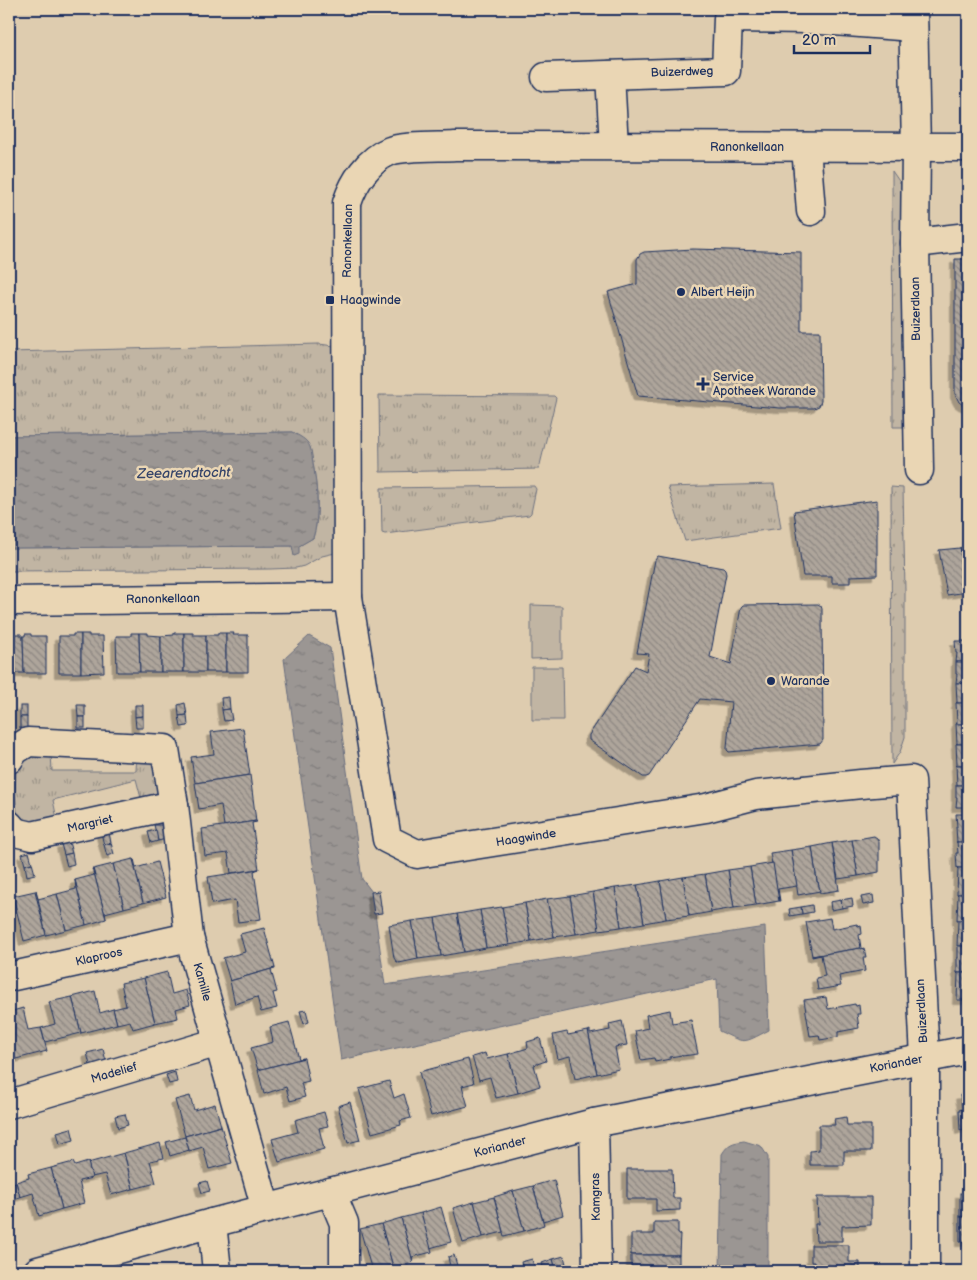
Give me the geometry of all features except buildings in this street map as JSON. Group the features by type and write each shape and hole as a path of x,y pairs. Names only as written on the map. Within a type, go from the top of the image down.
{"street":[{"name":"Buizerdweg","path":"546,77 726,71 728,18 913,18 916,148"},
{"path":"610,75 614,146"},
{"name":"Ranonkellaan","path":"9,601 348,597 347,203 352,189 360,177 374,161 390,151 406,148 455,146 968,147"},
{"path":"806,147 811,211"},
{"name":"Buizerdlaan","path":"916,148 915,243 918,470"},
{"path":"915,243 968,237"},
{"name":"Haagwinde","path":"348,597 388,839 417,854 706,808 756,795 911,780"},
{"name":"Kamille","path":"9,759 15,750 28,742 165,749 174,805 189,937 266,1210"},
{"name":"Buizerdlaan","path":"911,780 925,1058 924,1271"},
{"name":"Margriet","path":"9,825 15,832 32,836 174,805"},
{"name":"Klaproos","path":"9,977 189,937"},
{"name":"Madelief","path":"9,1104 219,1042"},
{"name":"Koriander","path":"38,1271 97,1263 212,1223 594,1123 968,1050"},
{"name":"Kamgras","path":"594,1123 598,1271"},
{"path":"331,1192 344,1223 344,1271"},
{"path":"212,1223 217,1271"}],"green space":[{"path":"892,171 903,187 903,427 893,427"},
{"path":"319,344 334,346 335,553 322,556 304,566 296,568 9,571 9,548 293,546 294,555 299,546 313,538 316,528 317,505 316,481 310,447 292,432 9,436 9,352"},
{"path":"379,395 554,396 556,398 539,469 380,472"},
{"path":"774,484 781,528 685,541 668,487"},
{"path":"534,486 536,489 529,515 382,533 381,488"},
{"path":"891,487 903,488 905,591 905,737 900,752 892,764"},
{"path":"531,605 562,606 562,658 531,659"},
{"path":"532,667 562,667 563,720 532,720"},
{"path":"137,752 157,755 163,791 141,798 136,779 53,800 57,819 28,824 17,812 15,794 16,771 22,759 33,753 51,753 52,771 136,771"}],"water":[{"name":"Zeearendtocht","path":"292,432 309,444 317,491 317,521 313,538 299,546 299,554 294,556 292,546 9,548 9,436"},
{"path":"309,636 330,648 362,879 372,892 385,985 765,927 769,1030 744,1041 719,1031 717,979 341,1060 284,659"},
{"path":"744,1141 761,1146 768,1157 768,1271 720,1271 722,1154 731,1144"}],"place":[{"name":"Albert Heijn","path":"681,292"},
{"name":"Haagwinde","path":"330,300"},
{"name":"Service Apotheek Warande","path":"703,384"},
{"name":"Warande","path":"771,681"}]}
